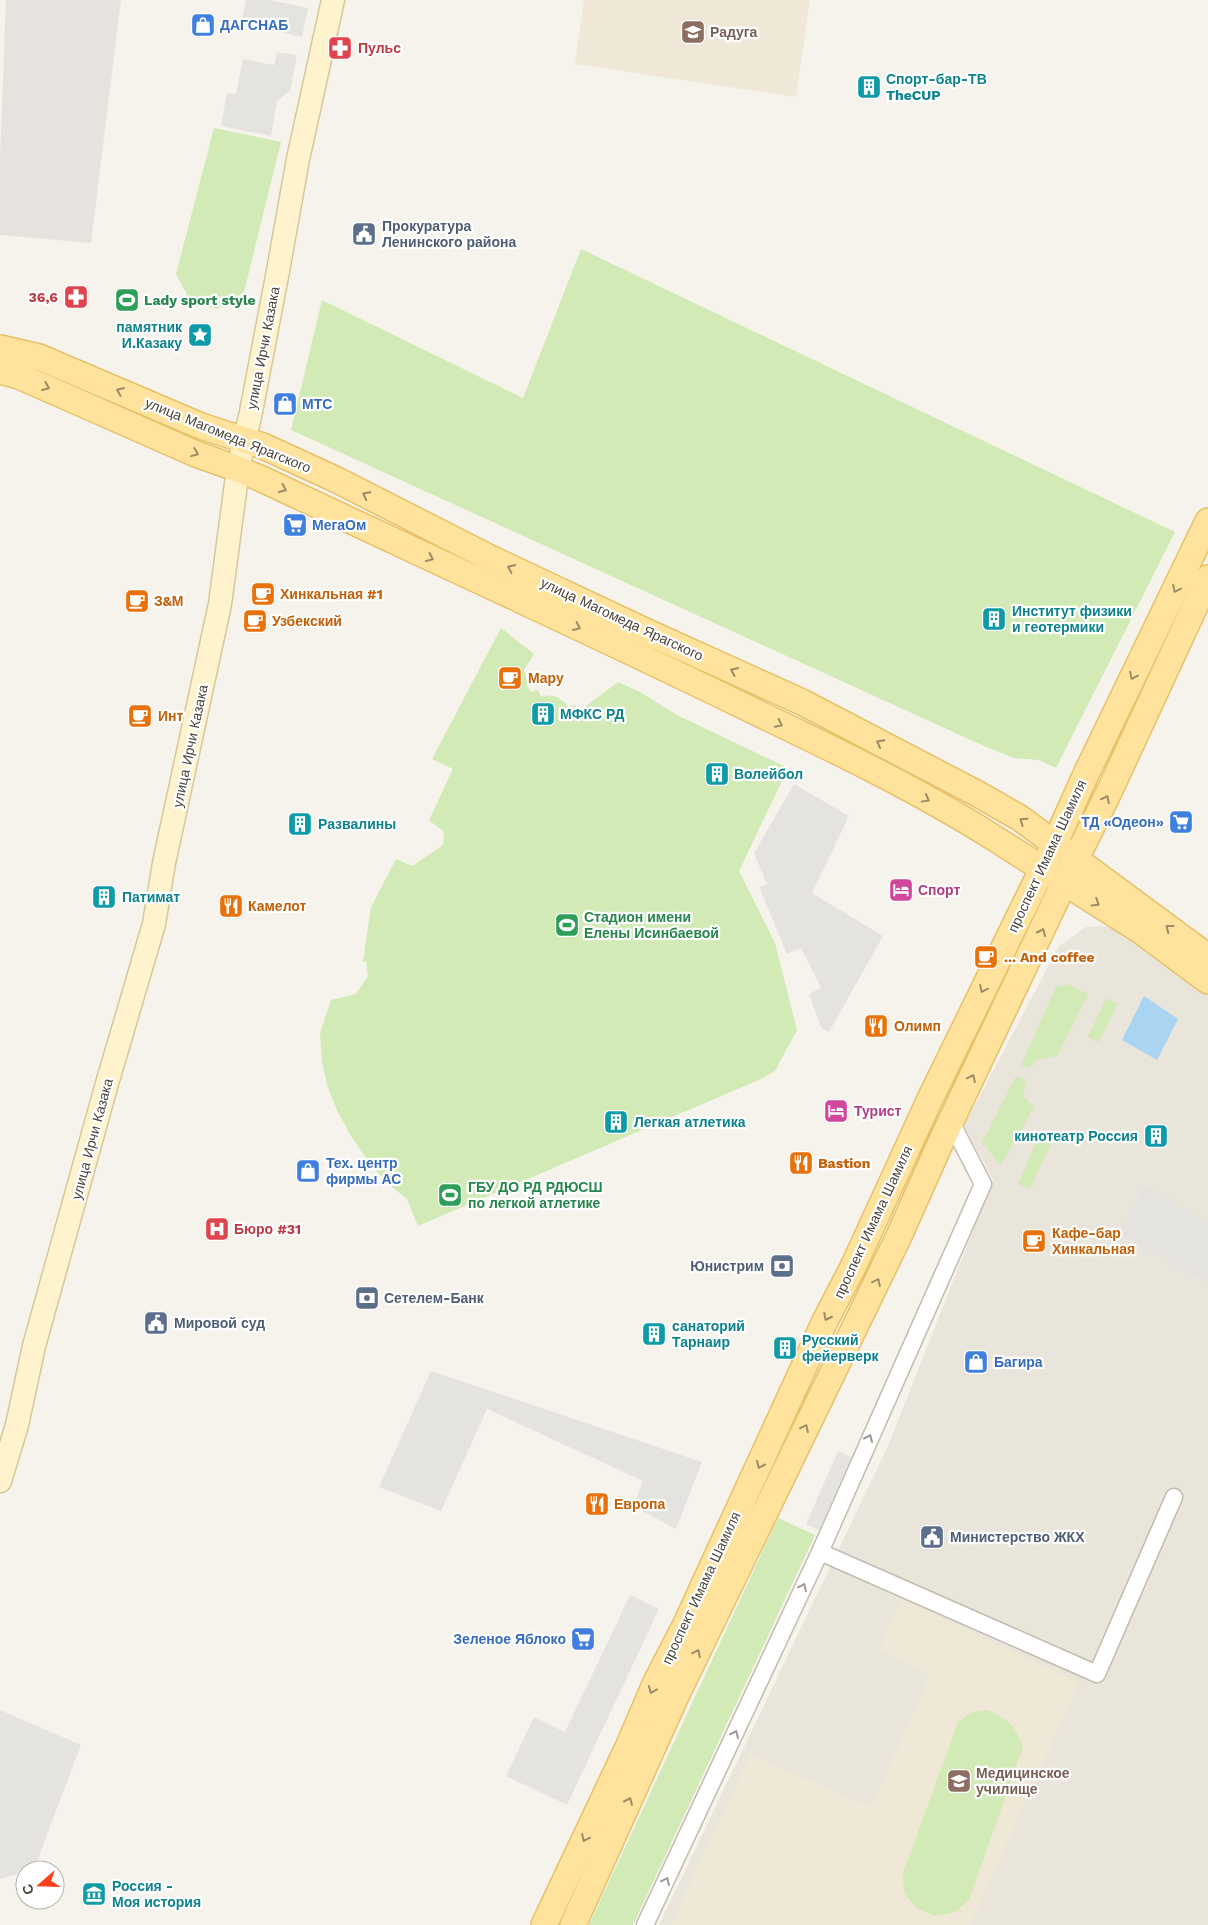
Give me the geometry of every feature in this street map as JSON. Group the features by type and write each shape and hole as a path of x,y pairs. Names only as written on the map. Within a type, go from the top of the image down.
{"main road":[{"name":"улица Ирчи Казака","path":"0,1481 16,1425 34,1346 102,1107 106,1087 154,924 164,863 220,604 238,469 251,412 298,159 333,0"},
{"name":"улица Магомеда Ярагского","path":"0,348 39,357 201,426 263,446 337,480 497,561 802,702 1020,818 1208,958"},
{"name":"улица Магомеда Ярагского","path":"0,372 19,376 196,454 238,469 688,679 868,767 966,821 1041,870 1141,931 1208,980"},
{"name":"проспект Имама Шамиля","path":"544,1925 629,1745 656,1682 689,1617 824,1323 1208,521"},
{"name":"проспект Имама Шамиля","path":"573,1925 676,1696 895,1244 1208,578"}],"street":[{"path":"645,1925 820,1552 983,1184 951,1122"},
{"path":"820,1552 1097,1674 1174,1497"}],"shaded area":[{"path":"6,0 121,0 91,243 0,235 0,159"},
{"path":"246,0 270,0 308,8 302,37 241,24"},
{"name":"Радуга","path":"584,0 810,0 796,97 575,64"},
{"path":"277,52 297,55 290,91 277,101 271,136 221,126 227,93 236,94 243,59 274,65"},
{"path":"794,784 849,816 812,893 883,936 829,1032 821,1028 809,994 821,988 801,948 787,954 759,887 767,884 754,853"},
{"path":"1119,926 1208,990 1208,1925 659,1925 888,1446 993,1180 964,1126 1059,946 1086,927"},
{"path":"1144,1186 1208,1221 1208,1282 1118,1234"},
{"path":"431,1371 702,1462 676,1529 633,1506 643,1481 487,1409 441,1511 379,1487"},
{"path":"838,1451 851,1457 819,1530 806,1524"},
{"path":"630,1595 659,1609 567,1805 506,1776 534,1717 565,1732"},
{"name":"Медицинское училище","path":"901,1599 1079,1683 970,1925 671,1925 750,1755 871,1807 930,1676 879,1650"},
{"path":"0,1710 81,1745 37,1860 15,1860 15,1875 0,1879"}],"green space":[{"path":"214,128 281,142 244,292 217,309 192,304 176,274"},
{"path":"581,249 1175,532 1056,768 1039,760 1014,758 984,746 291,430 322,300 523,398"},
{"name":"Стадион имени Елены Исинбаевой","path":"501,628 534,654 524,670 528,683 527,686 531,692 538,690 541,697 556,697 568,707 576,705 578,712 618,682 640,692 677,715 788,768 739,871 775,943 797,1030 775,1071 761,1079 418,1226 407,1199 386,1182 369,1162 352,1138 337,1110 327,1085 322,1061 320,1033 331,1000 356,994 368,976 366,961 363,962 371,907 396,859 412,866 443,845 444,832 429,820 453,769 432,759"},
{"path":"1067,984 1088,994 1057,1056 1038,1059 1029,1068 1021,1065 1056,987"},
{"path":"1106,998 1118,1004 1099,1042 1088,1037"},
{"path":"1016,1076 1025,1080 1024,1097 1034,1107 1001,1165 982,1143"},
{"path":"1038,1138 1051,1144 1030,1189 1018,1184"},
{"path":"778,1518 815,1535 633,1925 589,1925"},
{"path":"987,1710 1006,1720 1014,1728 1023,1747 969,1900 955,1912 935,1916 916,1908 904,1893 903,1873 958,1722 970,1713"}],"water":[{"path":"1144,996 1178,1019 1157,1060 1122,1040"}],"place":[{"name":"ДАГСНАБ","path":"203,25"},
{"name":"Радуга","path":"693,32"},
{"name":"Пульс","path":"340,48"},
{"name":"Спорт-бар-ТВ TheCUP","path":"869,87"},
{"name":"Прокуратура Ленинского района","path":"364,234"},
{"name":"36,6","path":"76,297"},
{"name":"Lady sport style","path":"127,300"},
{"name":"памятник И.Казаку","path":"200,335"},
{"name":"МТС","path":"285,404"},
{"name":"МегаОм","path":"295,525"},
{"name":"Хинкальная #1","path":"263,594"},
{"name":"З&М","path":"137,601"},
{"name":"Институт физики и геотермики","path":"994,619"},
{"name":"Узбекский","path":"255,621"},
{"name":"Мару","path":"510,678"},
{"name":"МФКС РД","path":"543,714"},
{"name":"Инт","path":"140,716"},
{"name":"Волейбол","path":"717,774"},
{"name":"ТД «Одеон»","path":"1181,822"},
{"name":"Развалины","path":"300,824"},
{"name":"Спорт","path":"901,890"},
{"name":"Патимат","path":"104,897"},
{"name":"Камелот","path":"231,906"},
{"name":"Стадион имени Елены Исинбаевой","path":"567,925"},
{"name":"... And coffee","path":"986,957"},
{"name":"Олимп","path":"876,1026"},
{"name":"Турист","path":"836,1111"},
{"name":"Легкая атлетика","path":"616,1122"},
{"name":"кинотеатр Россия","path":"1156,1136"},
{"name":"Bastion","path":"801,1163"},
{"name":"Тех. центр фирмы АС","path":"308,1171"},
{"name":"ГБУ ДО РД РДЮСШ по легкой атлетике","path":"450,1195"},
{"name":"Бюро #31","path":"217,1229"},
{"name":"Кафе-бар Хинкальная","path":"1034,1241"},
{"name":"Юнистрим","path":"782,1266"},
{"name":"Сетелем-Банк","path":"367,1298"},
{"name":"Мировой суд","path":"156,1323"},
{"name":"санаторий Тарнаир","path":"654,1334"},
{"name":"Русский фейерверк","path":"785,1348"},
{"name":"Багира","path":"976,1362"},
{"name":"Европа","path":"597,1504"},
{"name":"Министерство ЖКХ","path":"932,1537"},
{"name":"Зеленое Яблоко","path":"583,1639"},
{"name":"Медицинское училище","path":"959,1781"},
{"name":"Россия - Моя история","path":"94,1894"}]}
